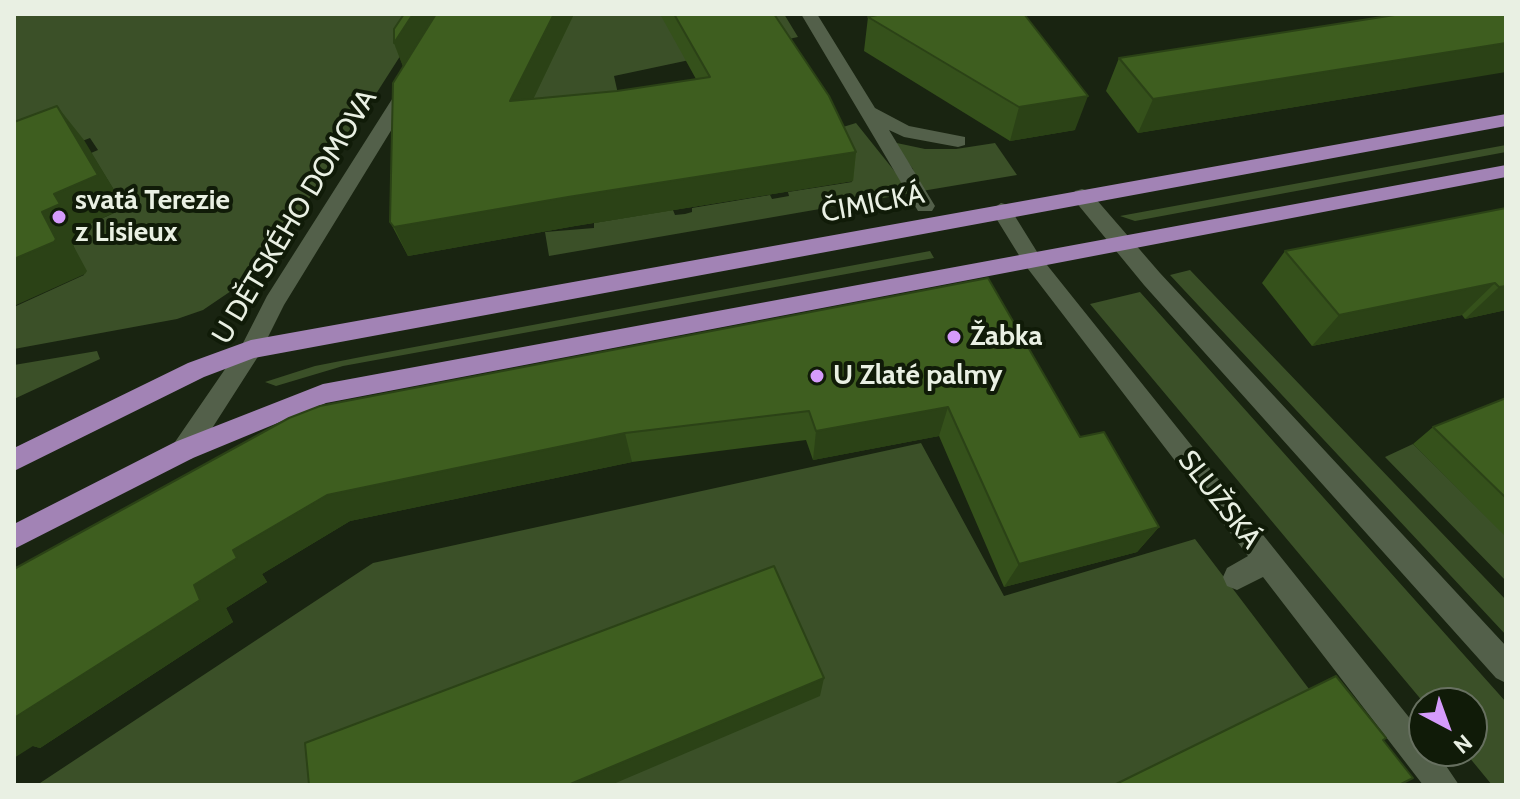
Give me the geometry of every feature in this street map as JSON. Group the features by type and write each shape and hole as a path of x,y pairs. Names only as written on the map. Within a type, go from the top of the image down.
{"main road":[{"name":"ČIMICKÁ","path":"18,457 196,370 251,349 1506,120"},
{"path":"14,537 184,450 323,394 1506,171"}],"street":[{"path":"809,14 925,206"},
{"name":"U DĚTSKÉHO DOMOVA","path":"184,450 251,349 275,302 422,66"},
{"path":"869,111 904,131 958,141"},
{"path":"1082,196 1506,668"},
{"name":"SLUŽSKÁ","path":"1001,210 1032,260 1443,785"},
{"path":"1237,577 1267,560"}],"green space":[{"path":"14,14 427,14 298,216 231,291 203,310 177,319 14,349 14,307 84,275 73,245 89,237 83,227 125,208 91,153 98,150 90,138 40,157 14,172"},
{"path":"485,14 784,14 798,37 614,76 624,121 438,159"},
{"path":"856,123 912,193 549,256 545,232 594,228 594,223 673,210 675,215 685,214 692,212 692,208 770,195 772,199 789,196 788,192 852,182 830,131"},
{"path":"892,142 925,149 956,149 995,143 1017,175 916,192 913,169"},
{"path":"1506,145 1506,152 1135,221 1120,216"},
{"path":"930,251 934,258 343,366 276,386 265,382 315,366"},
{"path":"1190,270 1506,600 1506,635 1170,275"},
{"path":"1140,292 1506,702 1506,785 1492,785 1477,767 1488,767 1488,687 1411,687 1090,304"},
{"path":"97,351 100,359 14,399 14,365"},
{"path":"921,443 1004,596 1195,539 1382,785 37,785 373,563"},
{"path":"1413,444 1506,536 1506,581 1385,457"}],"building":[{"path":"404,14 413,14 394,43 394,29"},
{"path":"436,14 554,14 510,101 617,91 710,77 674,14 774,14 829,96 856,152 394,227 390,222 393,83"},
{"path":"882,14 1024,14 1088,96 1019,107 868,17"},
{"path":"1401,14 1506,14 1506,43 1153,99 1119,58"},
{"path":"57,106 98,175 54,194 60,204 42,212 56,239 14,259 14,122"},
{"path":"1506,208 1506,286 1499,287 1495,283 1339,315 1285,251"},
{"path":"988,278 1080,437 1104,432 1159,527 1019,564 948,407 816,431 809,411 625,433 327,495 233,550 237,558 194,585 200,600 14,718 14,569 289,418 320,406"},
{"path":"1506,398 1506,498 1433,427"},
{"path":"774,566 824,678 568,785 309,785 305,743"},
{"path":"1336,676 1386,738 1383,740 1413,778 1399,785 1114,785"}],"place":[{"name":"svatá Terezie z Lisieux","path":"59,217"},
{"name":"Žabka","path":"954,337"},
{"name":"U Zlaté palmy","path":"817,376"}]}
